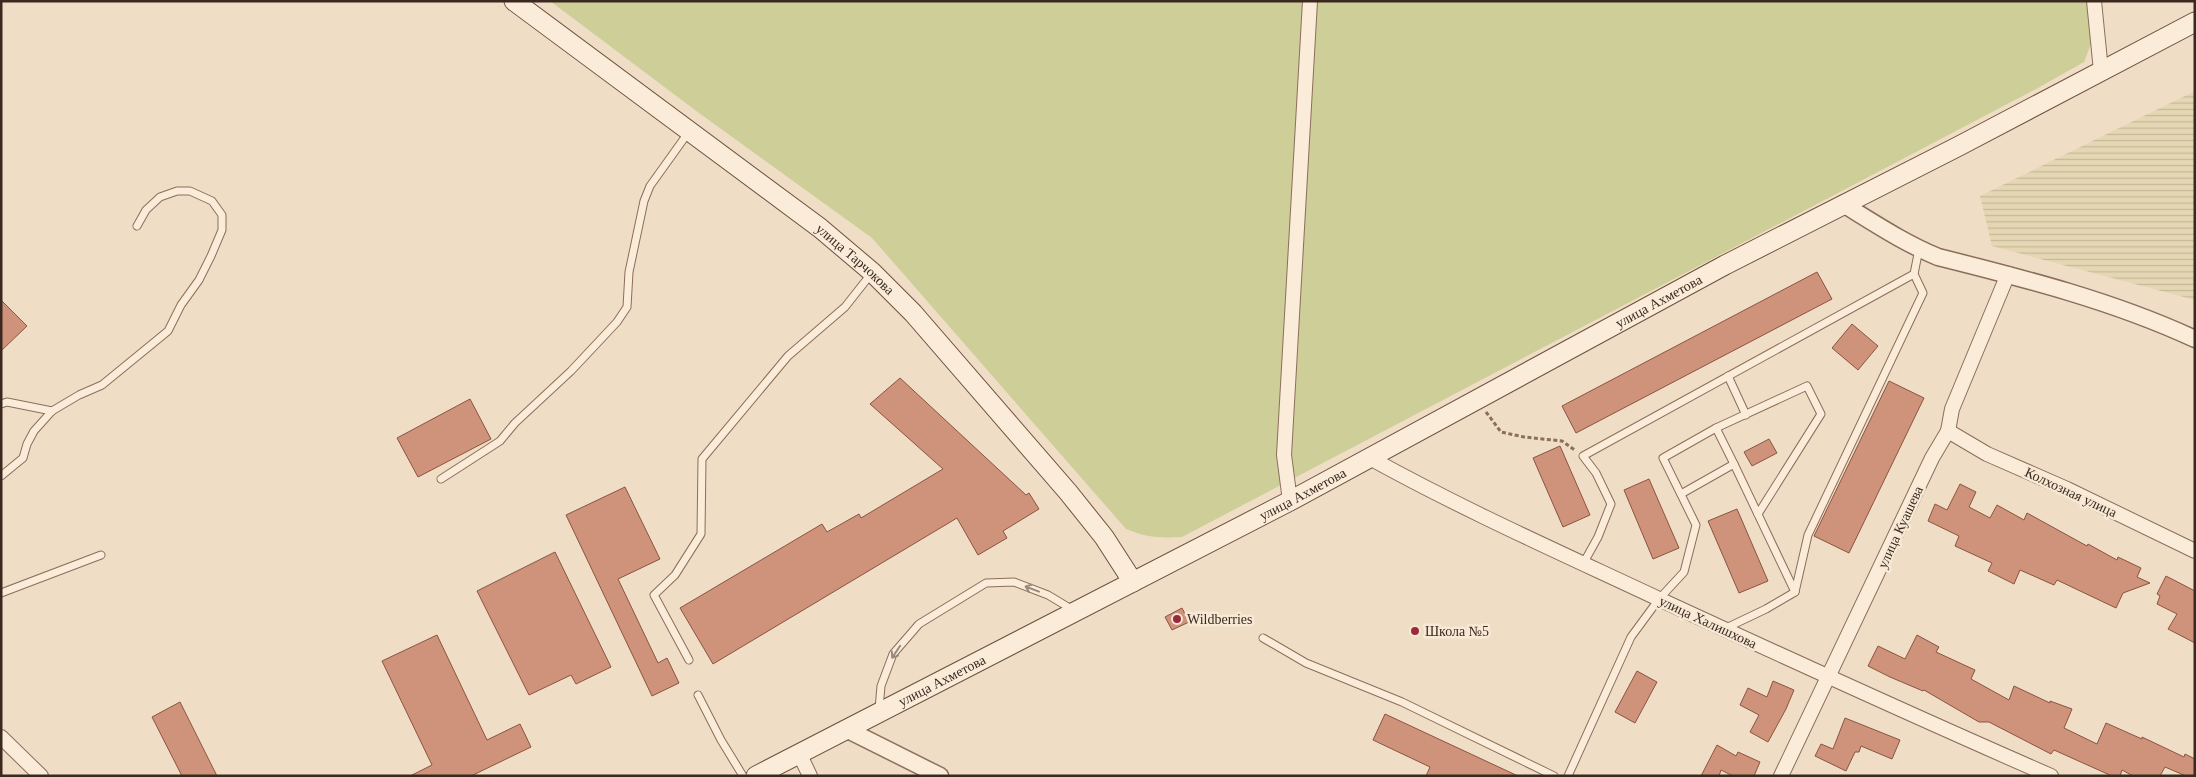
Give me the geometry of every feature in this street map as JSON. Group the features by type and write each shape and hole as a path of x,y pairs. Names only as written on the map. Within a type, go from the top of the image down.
{"main road":[{"name":"улица Тарчокова","path":"514,1 820,228 872,272 913,313 1068,492 1104,537 1133,582"},
{"name":"улица Ахметова","path":"756,776 1290,501 1725,265 1959,146 2195,22"}],"street":[{"path":"1290,501 1284,455 1310,1"},
{"path":"2094,1 2102,71"},
{"path":"1843,204 1920,249 1938,257 2008,274 2138,314 2195,339"},
{"name":"улица Куашева","path":"1781,776 1932,458 1948,431 1952,409 2008,274"},
{"name":"Колхозная улица","path":"1948,431 1987,454 2068,489 2195,551"},
{"name":"улица Халишхова","path":"1370,458 1430,490 1724,630 2051,776"},
{"path":"846,729 940,776"},
{"path":"1,737 41,776"},
{"path":"799,753 810,776"}],"lane":[{"path":"441,479 500,441 515,423 571,371 617,322 627,308 629,272 644,200 650,186 690,131"},
{"path":"1,476 23,458 27,444 34,431 52,411 102,385 168,331 181,305 199,280 222,230 222,215 212,200 190,191 177,191 160,197 146,210 137,226"},
{"path":"1724,630 1795,592 1808,535 1923,293 1914,274 1920,249"},
{"path":"689,660 654,595 675,575 701,534 702,459 788,356 845,307 872,272"},
{"path":"1583,564 1598,537 1610,504 1596,473 1583,456 1914,274"},
{"path":"1728,376 1746,415"},
{"path":"1568,776 1631,637 1659,599 1684,572 1692,548 1696,525 1662,458 1716,428 1808,386 1821,414 1758,514"},
{"path":"1,404 7,402 52,411"},
{"path":"1716,428 1795,592"},
{"path":"1680,494 1734,464"},
{"path":"1,593 101,555"},
{"path":"878,713 881,686 893,654 919,624 986,583 1014,582 1048,595 1075,612"},
{"path":"1263,638 1306,663 1402,702 1554,776"},
{"path":"698,695 721,740 743,776"}],"path":[{"path":"1478,399 1501,432 1524,437 1562,441 1583,456"}],"shaded area":[{"path":"2195,91 2195,300 1992,246 1980,196"}],"green space":[{"path":"550,1 2094,1 2097,28 2084,62 2038,88 1182,537 1154,537 1126,529 872,238 699,113"}],"building":[{"path":"1817,272 1832,299 1576,433 1562,406"},
{"path":"1,300 27,326 1,351"},
{"path":"1852,324 1878,346 1858,370 1832,348"},
{"path":"900,378 1026,495 1029,493 1039,509 1003,531 1007,538 978,555 957,518 713,664 680,608 822,524 827,532 859,514 861,518 943,469 870,404"},
{"path":"1889,381 1924,398 1849,553 1814,536"},
{"path":"470,399 491,439 418,477 397,438"},
{"path":"1769,439 1777,453 1752,466 1744,452"},
{"path":"1560,446 1590,515 1563,527 1533,458"},
{"path":"1649,479 1679,548 1653,559 1624,490"},
{"path":"1960,484 1976,492 1969,507 1990,518 1997,505 2024,520 2027,513 2087,546 2088,544 2117,560 2118,557 2141,568 2137,577 2150,583 2123,593 2116,608 2057,580 2054,585 2020,570 2014,584 1988,571 1992,563 1955,546 1959,536 1928,521 1935,504 1947,510"},
{"path":"625,487 660,559 618,579 658,663 667,658 679,683 652,696 566,515"},
{"path":"1737,509 1768,581 1739,593 1708,521"},
{"path":"555,552 611,667 576,684 571,675 529,695 477,591"},
{"path":"2166,576 2195,591 2195,643 2168,629 2177,614 2157,604 2160,596 2157,594"},
{"name":"Wildberries","path":"1182,608 1189,622 1172,630 1165,617"},
{"path":"437,635 487,740 520,724 531,747 471,776 410,776 432,765 382,661"},
{"path":"1917,635 1939,647 1936,652 1975,670 1971,679 2009,700 2014,686 2050,703 2050,701 2072,709 2064,728 2097,744 2106,723 2142,739 2142,737 2184,757 2185,754 2195,759 2195,776 2186,776 2165,767 2160,776 2133,776 2122,770 2120,776 2112,776 2054,750 2051,754 1989,722 1979,722 1924,690 1868,666 1878,646 1905,659"},
{"path":"1637,671 1657,682 1635,723 1615,712"},
{"path":"1773,681 1794,690 1768,742 1750,732 1759,715 1740,705 1748,688 1767,697"},
{"path":"180,702 217,776 182,776 152,717"},
{"path":"1385,714 1518,776 1426,776 1430,767 1373,740"},
{"path":"1845,718 1900,740 1892,759 1861,746 1859,752 1855,752 1846,771 1815,756 1821,744 1833,749"},
{"path":"1717,745 1736,756 1738,752 1760,762 1754,776 1733,776 1721,770 1719,776 1701,776"}],"place":[{"name":"Wildberries","path":"1177,619"},
{"name":"Школа №5","path":"1415,631"}]}
